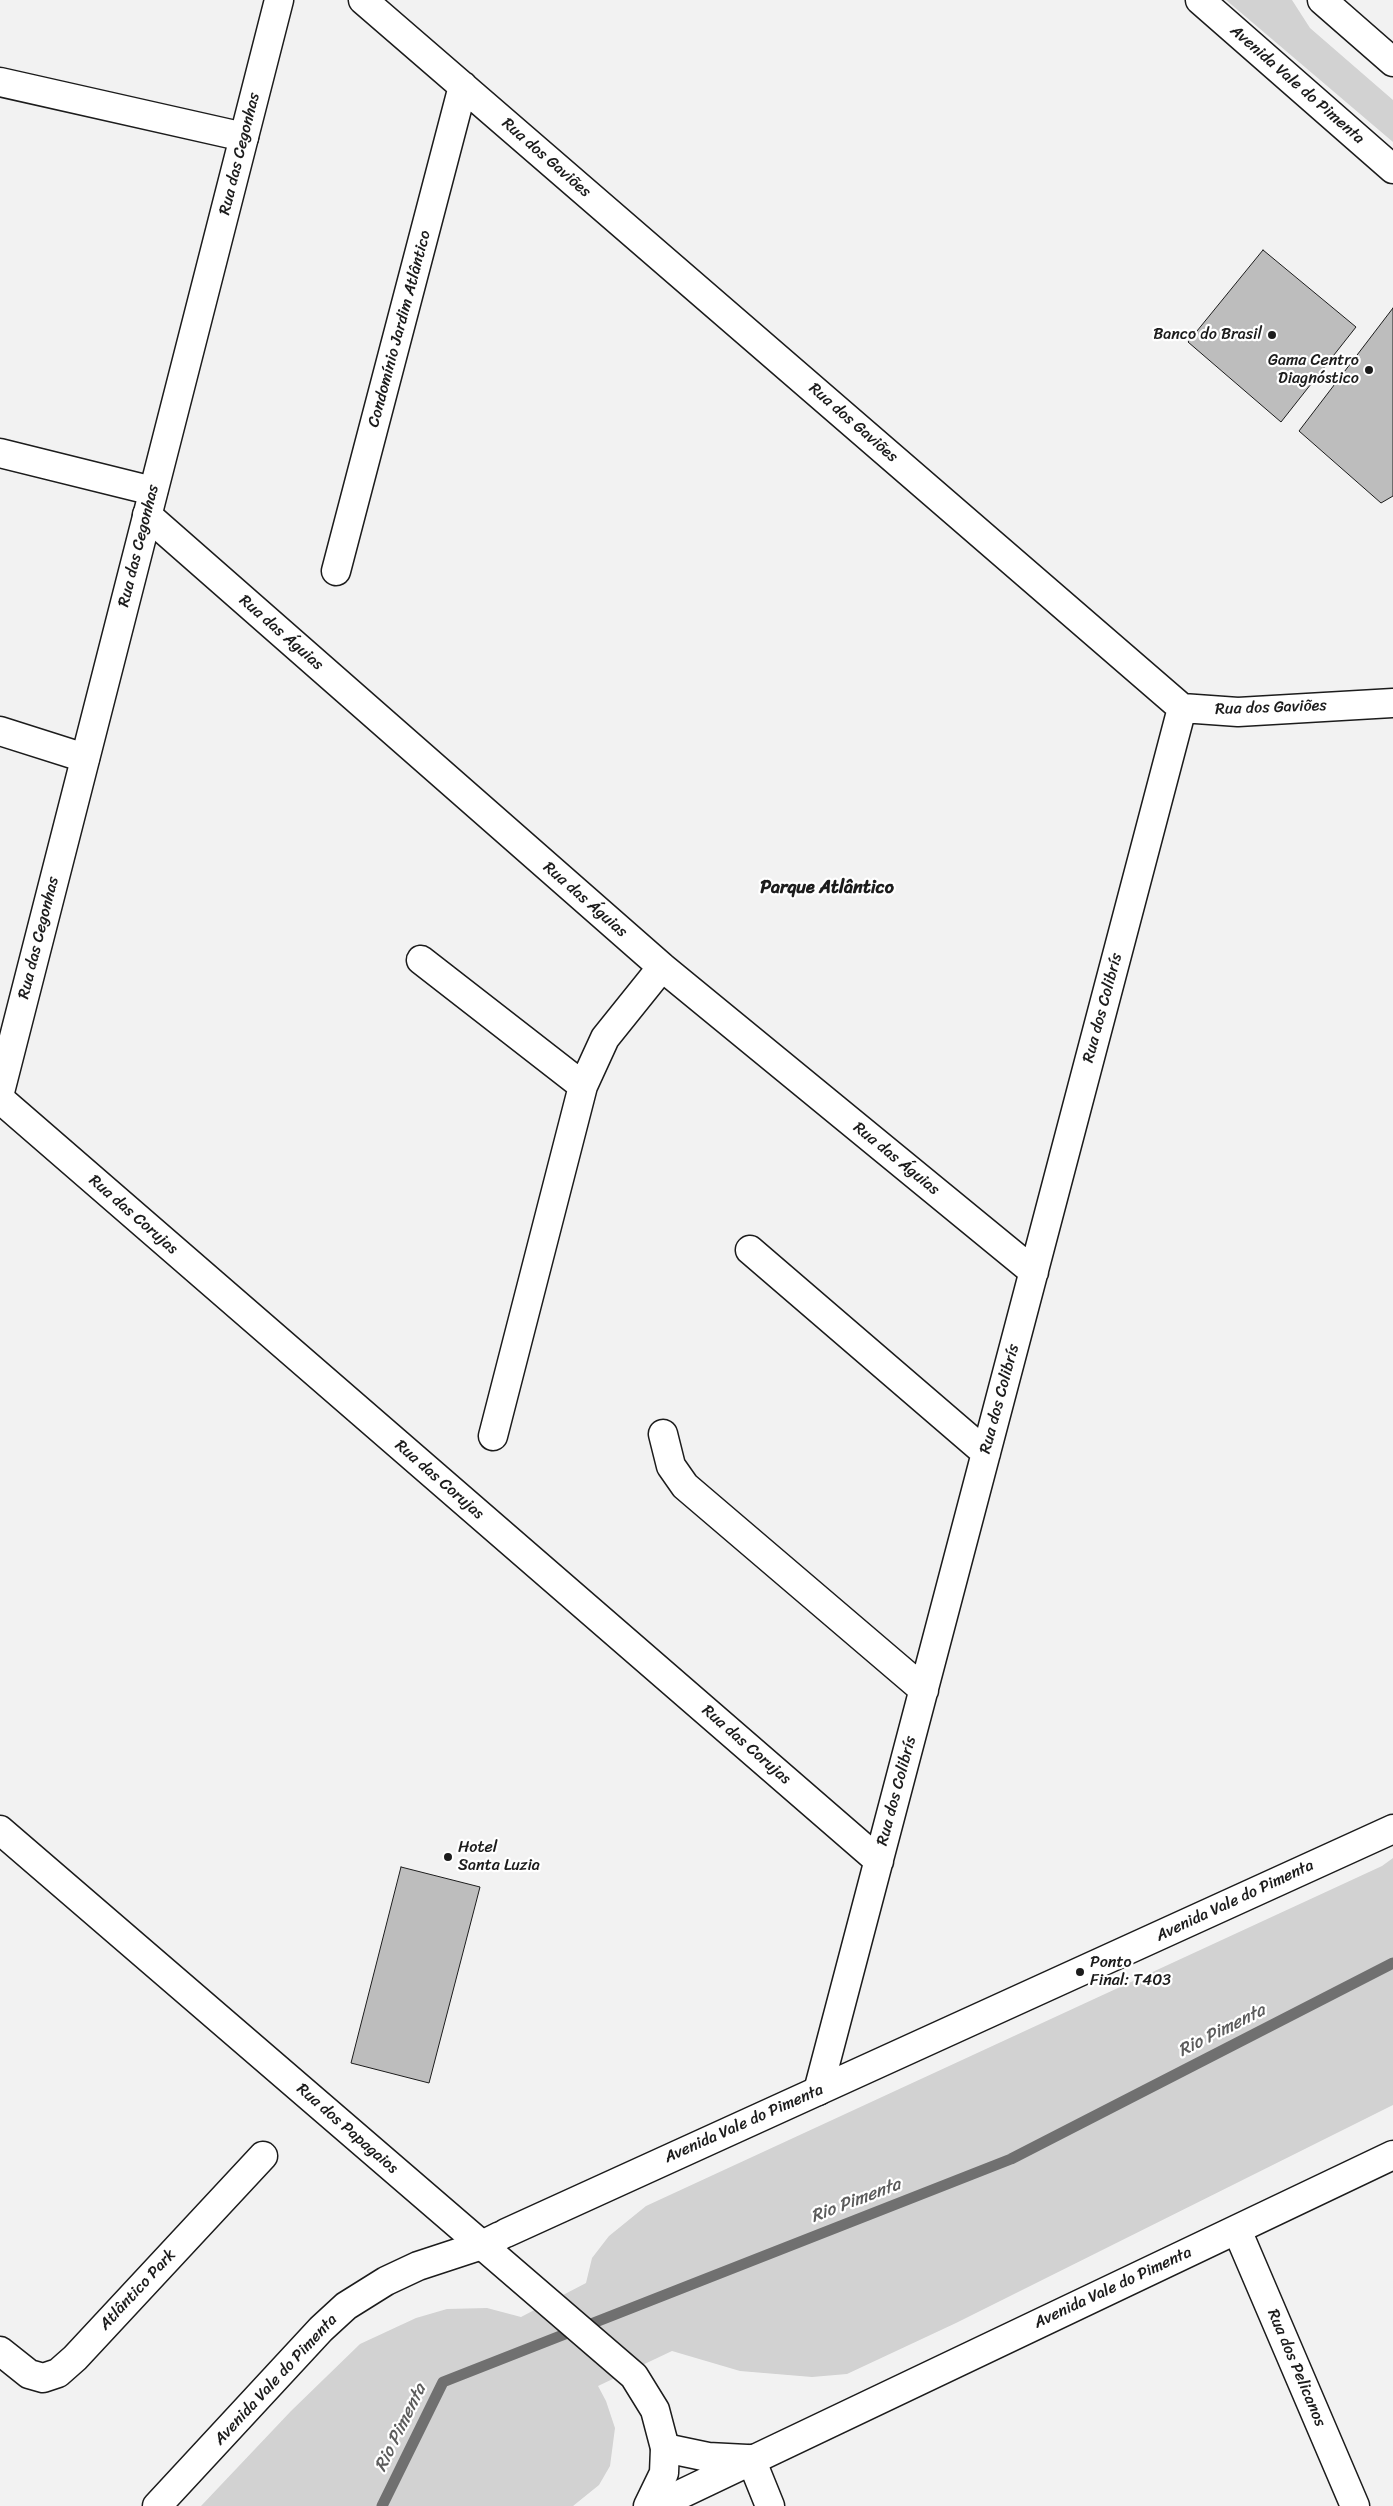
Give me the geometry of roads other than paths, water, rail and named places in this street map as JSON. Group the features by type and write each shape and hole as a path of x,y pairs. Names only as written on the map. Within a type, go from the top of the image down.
{"street":[{"name":"Rua das Cegonhas","path":"0,1092 279,0"},
{"name":"Rua dos Gaviões","path":"363,0 1182,708 1238,712 1393,703"},
{"name":"Avenida Vale do Pimenta","path":"1200,0 1393,169"},
{"path":"1322,0 1393,62"},
{"path":"0,82 244,137"},
{"name":"Condomínio Jardim Atlântico","path":"336,572 463,86"},
{"path":"0,453 150,503"},
{"name":"Rua das Águias","path":"150,503 662,967 1034,1272"},
{"name":"Rua dos Colibrís","path":"818,2091 1182,708"},
{"path":"0,731 85,758"},
{"path":"421,960 583,1086"},
{"path":"494,1436 583,1086 605,1038 662,967"},
{"name":"Rua das Corujas","path":"0,1099 879,1861"},
{"path":"750,1250 986,1453"},
{"path":"663,1434 671,1466 685,1486 924,1690"},
{"name":"Avenida Vale do Pimenta","path":"157,2506 321,2328 346,2306 386,2281 410,2270 494,2239 1393,1829"},
{"name":"Rua dos Papagaios","path":"0,1830 494,2239 530,2286 634,2376 654,2410 665,2448"},
{"name":"Avenida Vale do Pimenta","path":"665,2448 708,2458 727,2460 751,2459 1393,2155"},
{"name":"Atlântico Park","path":"0,2351 29,2374 43,2378 58,2373 75,2358 263,2156"},
{"name":"Rua dos Pelicanos","path":"1236,2230 1355,2506"},
{"path":"648,2506 664,2473 665,2448"},
{"path":"656,2506 751,2459 770,2506"}],"waterway":[{"name":"Rio Pimenta","path":"382,2506 443,2382 1011,2159 1393,1963"}],"place":[{"name":"Banco do Brasil","path":"1272,335"},
{"name":"Gama Centro Diagnóstico","path":"1369,370"},
{"name":"Hotel Santa Luzia","path":"448,1857"},
{"name":"Ponto Final: T403","path":"1080,1972"}],"district":[{"name":"Parque Atlântico","path":"827,888"}]}
